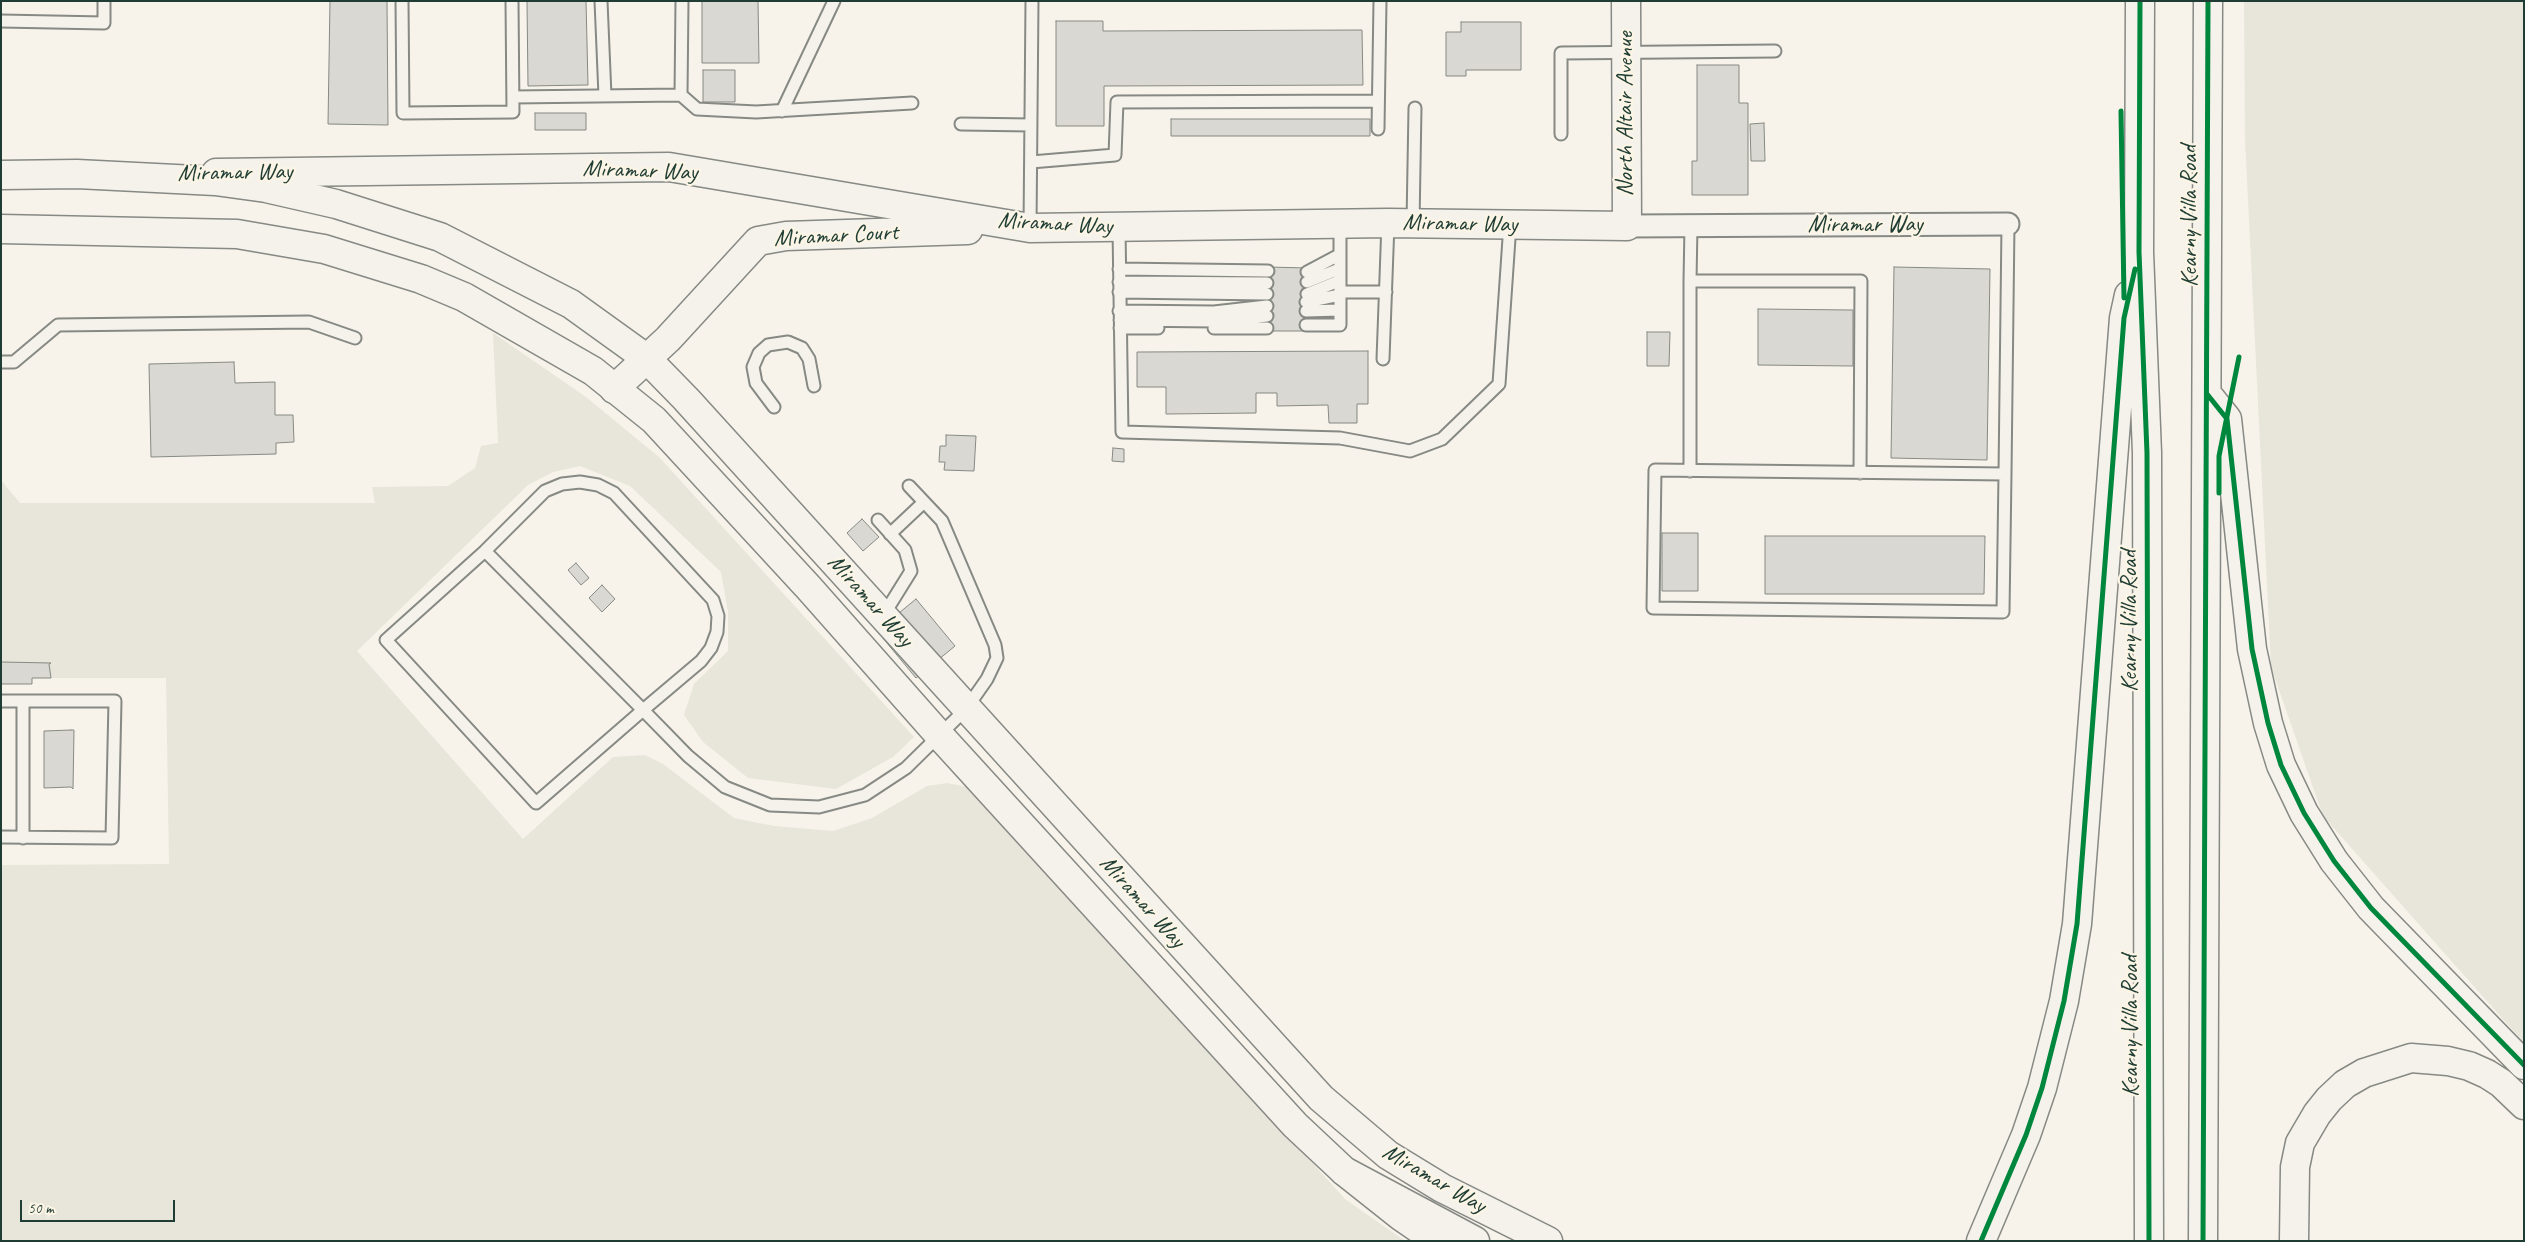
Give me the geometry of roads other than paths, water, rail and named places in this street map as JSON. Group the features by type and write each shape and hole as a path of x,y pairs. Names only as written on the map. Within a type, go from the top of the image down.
{"main road":[{"name":"North Altair Avenue","path":"1626,1 1627,226"},
{"name":"Kearny Villa Road","path":"2140,1 2139,252 2147,453 2149,1241"},
{"name":"Kearny Villa Road","path":"2203,1241 2208,1"},
{"name":"Miramar Way","path":"1,175 669,167 1030,228 1400,223 1627,226"},
{"name":"Miramar Way","path":"77,174 215,181 266,188 336,204 440,237 571,304 646,358 884,616 966,709 1321,1098 1388,1155 1411,1170 1442,1188 1548,1241"},
{"name":"Miramar Court","path":"614,389 668,339 758,240 786,236 1030,228"},
{"name":"Miramar Way","path":"1,229 237,234 324,249 421,279 464,297 593,371 654,420 810,588 940,736 1295,1125 1344,1171 1475,1241"},
{"path":"1981,1241 2026,1135 2042,1088 2064,1001 2075,934 2124,318 2139,252"},
{"path":"2207,394 2227,419 2252,649 2268,723 2282,765 2304,812 2334,861 2370,908 2524,1065"},
{"path":"2294,1241 2295,1168 2300,1143 2316,1114 2329,1099 2345,1084 2364,1072 2412,1058 2448,1061 2469,1066 2487,1074 2501,1083 2524,1106"},
{"path":"1344,1171 1402,1217 1437,1241"}],"street":[{"name":"Miramar Way","path":"1627,226 2008,224"}],"lane":[{"path":"1,21 104,23 104,1"},
{"path":"402,1 403,113 513,112 512,1"},
{"path":"601,1 605,96"},
{"path":"681,95 682,1"},
{"path":"782,110 834,1"},
{"path":"1030,228 1032,1"},
{"path":"1378,129 1380,1"},
{"path":"1561,134 1561,53 1775,51"},
{"path":"513,97 681,95 697,110 782,110 912,103"},
{"path":"1031,162 1115,155 1117,102 1378,101"},
{"path":"1383,359 1386,292 1400,223 1415,108"},
{"path":"961,124 1031,125"},
{"path":"1306,325 1340,326 1340,224"},
{"path":"1118,228 1122,432 1340,438 1410,451 1442,439 1499,384 1510,224"},
{"path":"2005,474 1655,470 1653,608 2003,612 2005,474 2008,224"},
{"path":"1690,226 1690,471"},
{"path":"1307,292 1339,255"},
{"path":"1118,269 1268,283 1119,287"},
{"path":"1690,281 1861,282 1860,473"},
{"path":"1307,292 1340,284 1386,292"},
{"path":"1307,292 1340,284"},
{"path":"1307,292 1339,310"},
{"path":"1214,312 1267,317 1120,320 1214,312"},
{"path":"1,362 14,362 58,325 308,322 355,338"},
{"path":"774,407 756,383 754,367 759,353 768,345 780,341 802,348 810,359 814,386"},
{"path":"580,482 598,485 614,493 713,600 718,616 717,632 711,648 701,661 643,710 536,802 386,640 485,551 545,491 562,484 580,482"},
{"path":"485,551 688,756 725,787 770,805 819,807 866,795 906,768 966,709 992,671 997,658 996,645 942,521 909,486"},
{"path":"890,534 924,502"},
{"path":"878,520 905,550 911,571 884,616"},
{"path":"1,701 115,701 112,838 1,837"},
{"path":"23,701 23,838"}]}
